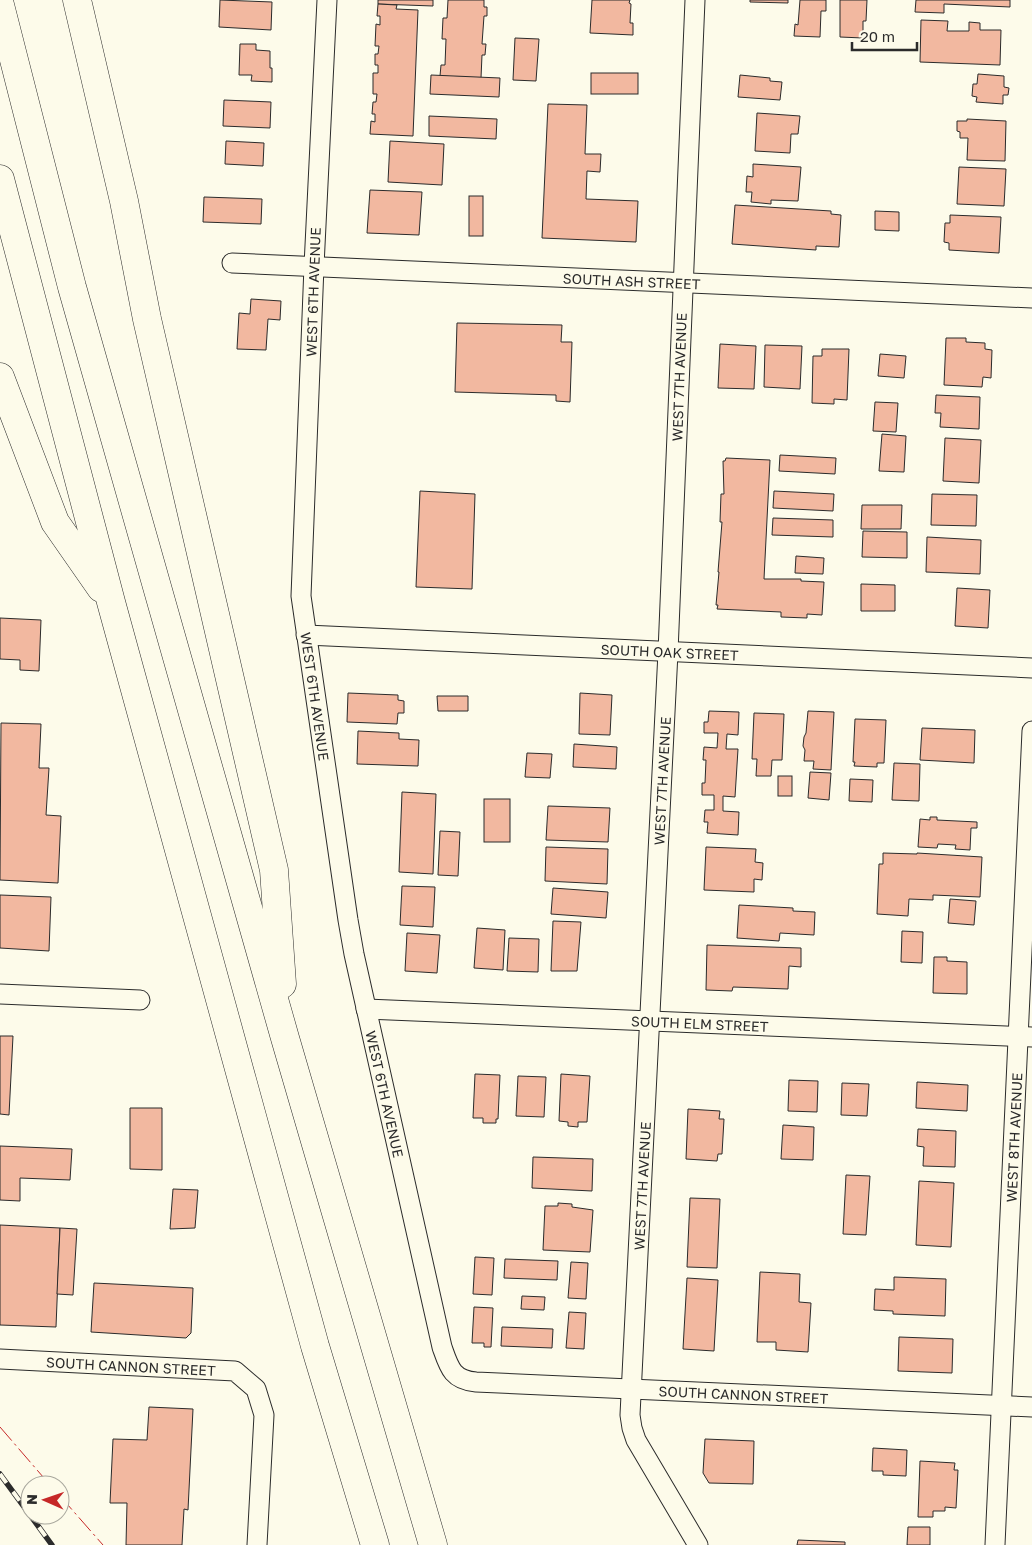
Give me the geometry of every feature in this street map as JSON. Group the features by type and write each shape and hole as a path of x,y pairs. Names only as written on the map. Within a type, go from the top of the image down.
{"highway":[{"path":"77,0 124,201 147,319 274,870 285,1038"},
{"path":"0,5 72,287 285,1038 433,1545"},
{"path":"0,179 111,602 315,1346 375,1545"},
{"path":"0,377 55,522 111,602"}],"street":[{"name":"WEST 6TH AVENUE","path":"327,0 301,596 348,920 442,1347 450,1368 457,1376"},
{"name":"WEST 7TH AVENUE","path":"695,0 668,652 630,1421 633,1434 698,1545"},
{"name":"SOUTH ASH STREET","path":"232,263 1032,298"},
{"name":"SOUTH OAK STREET","path":"306,635 1032,668"},
{"name":"WEST 8TH AVENUE","path":"995,1545 1025,1036 1032,731"},
{"path":"0,994 140,1000"},
{"name":"SOUTH ELM STREET","path":"366,1008 1025,1036"},
{"name":"SOUTH CANNON STREET","path":"0,1359 235,1371 256,1389 264,1415 257,1545"},
{"name":"SOUTH CANNON STREET","path":"457,1376 471,1381 1032,1407"}],"building":[{"path":"220,0 272,2 271,30 219,27"},
{"path":"378,0 433,0 433,6 378,4"},
{"path":"448,0 484,0 484,7 487,7 487,16 484,16 482,44 486,44 485,55 482,55 481,78 440,76 441,65 445,65 446,39 442,39 443,18 447,18"},
{"path":"592,0 630,0 630,23 633,23 633,35 590,33"},
{"path":"750,0 788,0 788,3 750,2"},
{"path":"800,0 826,0 826,11 821,11 820,37 794,36 795,24 798,25"},
{"path":"840,0 867,0 866,21 863,21 863,38 840,37"},
{"path":"916,0 1010,0 1010,7 944,4 944,13 915,12"},
{"path":"378,4 397,5 396,9 418,10 413,136 370,134 371,121 375,122 375,114 372,114 373,102 376,102 377,94 373,94 373,73 378,73 378,65 375,65 375,54 378,54 379,46 375,46 376,24 380,25 380,16 377,16"},
{"path":"921,20 948,21 947,31 969,31 969,22 980,23 980,30 1001,30 1000,65 920,62"},
{"path":"515,38 539,39 536,81 513,80"},
{"path":"240,44 256,44 256,50 270,51 272,82 251,81 252,75 239,75"},
{"path":"591,73 638,73 638,94 591,94"},
{"path":"978,74 1004,76 1004,87 1009,88 1008,95 1003,95 1003,104 976,102 977,97 972,96 973,84 977,84"},
{"path":"431,75 500,78 499,97 430,94"},
{"path":"740,75 770,78 770,81 782,82 780,100 738,97"},
{"path":"224,100 271,102 270,128 223,126"},
{"path":"548,104 587,105 585,154 601,154 600,172 587,171 586,199 638,201 636,242 542,238"},
{"path":"757,113 800,116 798,134 791,134 790,153 755,151"},
{"path":"429,116 497,119 496,139 429,136"},
{"path":"967,119 1006,121 1005,161 967,160 968,138 960,138 960,132 957,131 957,121 967,121"},
{"path":"226,141 264,143 263,166 225,164"},
{"path":"390,141 444,144 442,185 388,182"},
{"path":"753,164 801,167 798,201 771,200 771,204 751,202 752,192 746,192 747,176 753,177"},
{"path":"959,167 1006,169 1004,206 957,204"},
{"path":"370,190 422,192 419,235 367,233"},
{"path":"469,196 483,196 483,236 469,236"},
{"path":"204,197 262,199 261,224 203,222"},
{"path":"735,205 831,211 831,214 841,215 839,247 816,246 816,250 732,244"},
{"path":"875,211 899,212 899,231 875,230"},
{"path":"950,215 1001,217 999,253 949,250 949,243 944,242 945,223 950,223"},
{"path":"251,299 281,301 280,320 268,319 266,350 237,349 239,313 250,314"},
{"path":"457,323 562,325 561,342 572,342 570,402 556,401 556,395 455,392"},
{"path":"946,338 966,338 966,342 985,343 985,349 992,350 991,378 983,377 982,387 944,385"},
{"path":"720,344 756,346 754,389 718,388"},
{"path":"765,345 802,346 800,389 764,387"},
{"path":"822,349 849,349 847,400 834,399 834,404 812,403 813,356 822,356"},
{"path":"880,354 906,356 904,378 878,376"},
{"path":"936,395 980,397 979,429 940,427 941,413 935,413"},
{"path":"875,402 898,403 896,432 873,431"},
{"path":"882,434 906,436 904,472 879,471"},
{"path":"945,438 981,440 979,483 943,481"},
{"path":"780,455 836,458 835,474 779,471"},
{"path":"726,458 770,460 764,579 801,579 801,581 824,582 822,615 807,614 807,618 781,617 781,612 717,609 722,522 720,522 721,494 724,494 723,461"},
{"path":"420,491 475,494 472,589 416,587"},
{"path":"774,491 834,494 833,511 773,508"},
{"path":"932,494 977,495 976,526 931,525"},
{"path":"862,505 902,505 901,529 861,529"},
{"path":"773,518 833,520 833,537 772,535"},
{"path":"863,531 907,532 907,558 862,557"},
{"path":"927,537 981,540 980,574 926,572"},
{"path":"796,556 824,558 823,574 795,573"},
{"path":"861,584 895,585 895,611 861,611"},
{"path":"957,588 990,590 988,628 955,626"},
{"path":"0,618 41,620 39,671 20,670 20,660 0,659"},
{"path":"348,693 398,695 398,700 404,701 404,713 398,713 397,724 347,722"},
{"path":"580,693 612,695 610,735 579,734"},
{"path":"437,696 468,696 468,711 438,711"},
{"path":"709,711 739,712 738,735 727,734 726,749 738,749 735,797 723,796 723,811 739,812 738,835 707,833 708,822 704,822 705,810 714,810 714,795 702,795 702,783 705,783 706,760 703,760 704,747 717,748 718,733 704,733 704,722 708,722"},
{"path":"808,711 834,712 831,770 813,769 814,761 804,761 805,750 803,746"},
{"path":"754,713 784,714 782,760 772,760 771,776 756,776 757,759 752,759"},
{"path":"855,719 886,720 884,763 877,763 877,767 854,766"},
{"path":"1,723 41,724 39,768 49,768 46,815 61,816 58,883 0,880"},
{"path":"922,728 975,730 974,763 920,760"},
{"path":"358,731 399,733 399,739 419,740 418,766 357,764"},
{"path":"574,744 617,747 616,769 573,767"},
{"path":"527,753 552,754 550,778 525,777"},
{"path":"894,763 920,764 919,801 892,800"},
{"path":"810,772 831,773 829,800 808,798"},
{"path":"778,776 792,776 792,796 778,796"},
{"path":"850,779 873,780 872,802 849,801"},
{"path":"402,792 436,794 433,874 399,872"},
{"path":"484,799 510,799 510,842 484,842"},
{"path":"548,806 610,808 608,842 546,840"},
{"path":"930,817 937,817 937,820 977,822 977,828 971,828 970,850 955,849 956,845 938,844 937,848 918,847 920,819 930,820"},
{"path":"440,831 460,832 458,876 438,875"},
{"path":"546,847 608,849 607,884 545,881"},
{"path":"706,847 756,849 755,862 763,863 762,880 754,879 754,892 704,890"},
{"path":"883,853 982,857 980,897 933,895 933,900 909,899 908,916 877,914 879,864 883,864"},
{"path":"402,886 435,887 433,927 400,925"},
{"path":"553,888 608,892 606,918 551,914"},
{"path":"0,895 51,897 49,951 0,948"},
{"path":"950,899 976,901 974,925 948,923"},
{"path":"739,905 793,908 793,911 815,912 814,935 780,933 779,941 737,938"},
{"path":"553,921 581,922 577,971 551,971"},
{"path":"477,928 505,930 503,970 474,968"},
{"path":"902,931 923,932 922,963 901,962"},
{"path":"407,933 440,935 437,973 405,971"},
{"path":"509,938 539,939 538,972 507,971"},
{"path":"707,945 801,948 801,967 789,966 788,989 733,987 732,991 706,990"},
{"path":"934,957 947,957 947,961 967,962 967,994 933,993"},
{"path":"0,1036 13,1036 9,1115 0,1114"},
{"path":"475,1074 500,1075 498,1119 496,1119 496,1123 483,1123 483,1118 473,1118"},
{"path":"561,1074 590,1076 587,1122 578,1122 578,1127 568,1126 568,1122 559,1121"},
{"path":"518,1076 546,1077 544,1117 516,1116"},
{"path":"789,1080 818,1081 817,1112 788,1111"},
{"path":"917,1082 968,1085 967,1111 916,1108"},
{"path":"842,1083 869,1084 867,1116 841,1115"},
{"path":"130,1108 162,1108 162,1170 130,1169"},
{"path":"688,1109 720,1111 719,1119 724,1119 722,1154 718,1154 717,1161 686,1159"},
{"path":"783,1125 814,1127 813,1160 781,1159"},
{"path":"918,1129 956,1131 955,1167 923,1166 924,1147 917,1146"},
{"path":"0,1146 72,1149 70,1180 20,1178 20,1201 0,1200"},
{"path":"533,1157 593,1159 592,1191 532,1188"},
{"path":"846,1175 870,1176 866,1235 843,1234"},
{"path":"919,1181 954,1183 951,1247 916,1245"},
{"path":"173,1189 198,1190 195,1228 170,1229"},
{"path":"690,1198 720,1199 717,1268 687,1267"},
{"path":"558,1203 572,1204 572,1207 593,1210 590,1252 543,1250 545,1206 558,1206"},
{"path":"0,1225 60,1228 56,1327 0,1325"},
{"path":"60,1228 77,1229 73,1295 57,1294"},
{"path":"475,1257 494,1258 492,1295 473,1294"},
{"path":"505,1259 558,1261 557,1280 504,1278"},
{"path":"571,1262 588,1263 586,1299 568,1298"},
{"path":"760,1272 800,1274 799,1302 811,1303 808,1352 776,1350 776,1342 757,1342"},
{"path":"894,1277 946,1279 945,1316 893,1314 893,1311 874,1310 875,1289 894,1290"},
{"path":"687,1278 718,1280 714,1351 683,1349"},
{"path":"94,1283 193,1288 191,1333 186,1338 91,1332"},
{"path":"522,1296 545,1297 544,1310 521,1309"},
{"path":"474,1307 493,1308 491,1347 484,1347 484,1343 472,1343"},
{"path":"569,1312 586,1313 584,1349 566,1348"},
{"path":"502,1327 553,1329 552,1348 501,1346"},
{"path":"899,1337 953,1339 952,1373 898,1371"},
{"path":"149,1407 193,1409 188,1510 184,1509 182,1545 126,1545 127,1503 110,1503 113,1439 147,1440"},
{"path":"705,1439 754,1441 753,1484 709,1483 703,1473"},
{"path":"873,1448 907,1450 906,1476 883,1475 883,1471 872,1471"},
{"path":"920,1461 955,1463 954,1470 958,1470 956,1508 945,1507 945,1511 933,1511 933,1517 918,1517"},
{"path":"908,1527 930,1527 930,1545 907,1545"},
{"path":"798,1540 845,1542 845,1545 797,1545"}],"railway":[{"path":"0,1474 52,1545"}],"power":[{"path":"0,1427 41,1475"},
{"path":"70,1507 103,1545"}]}
